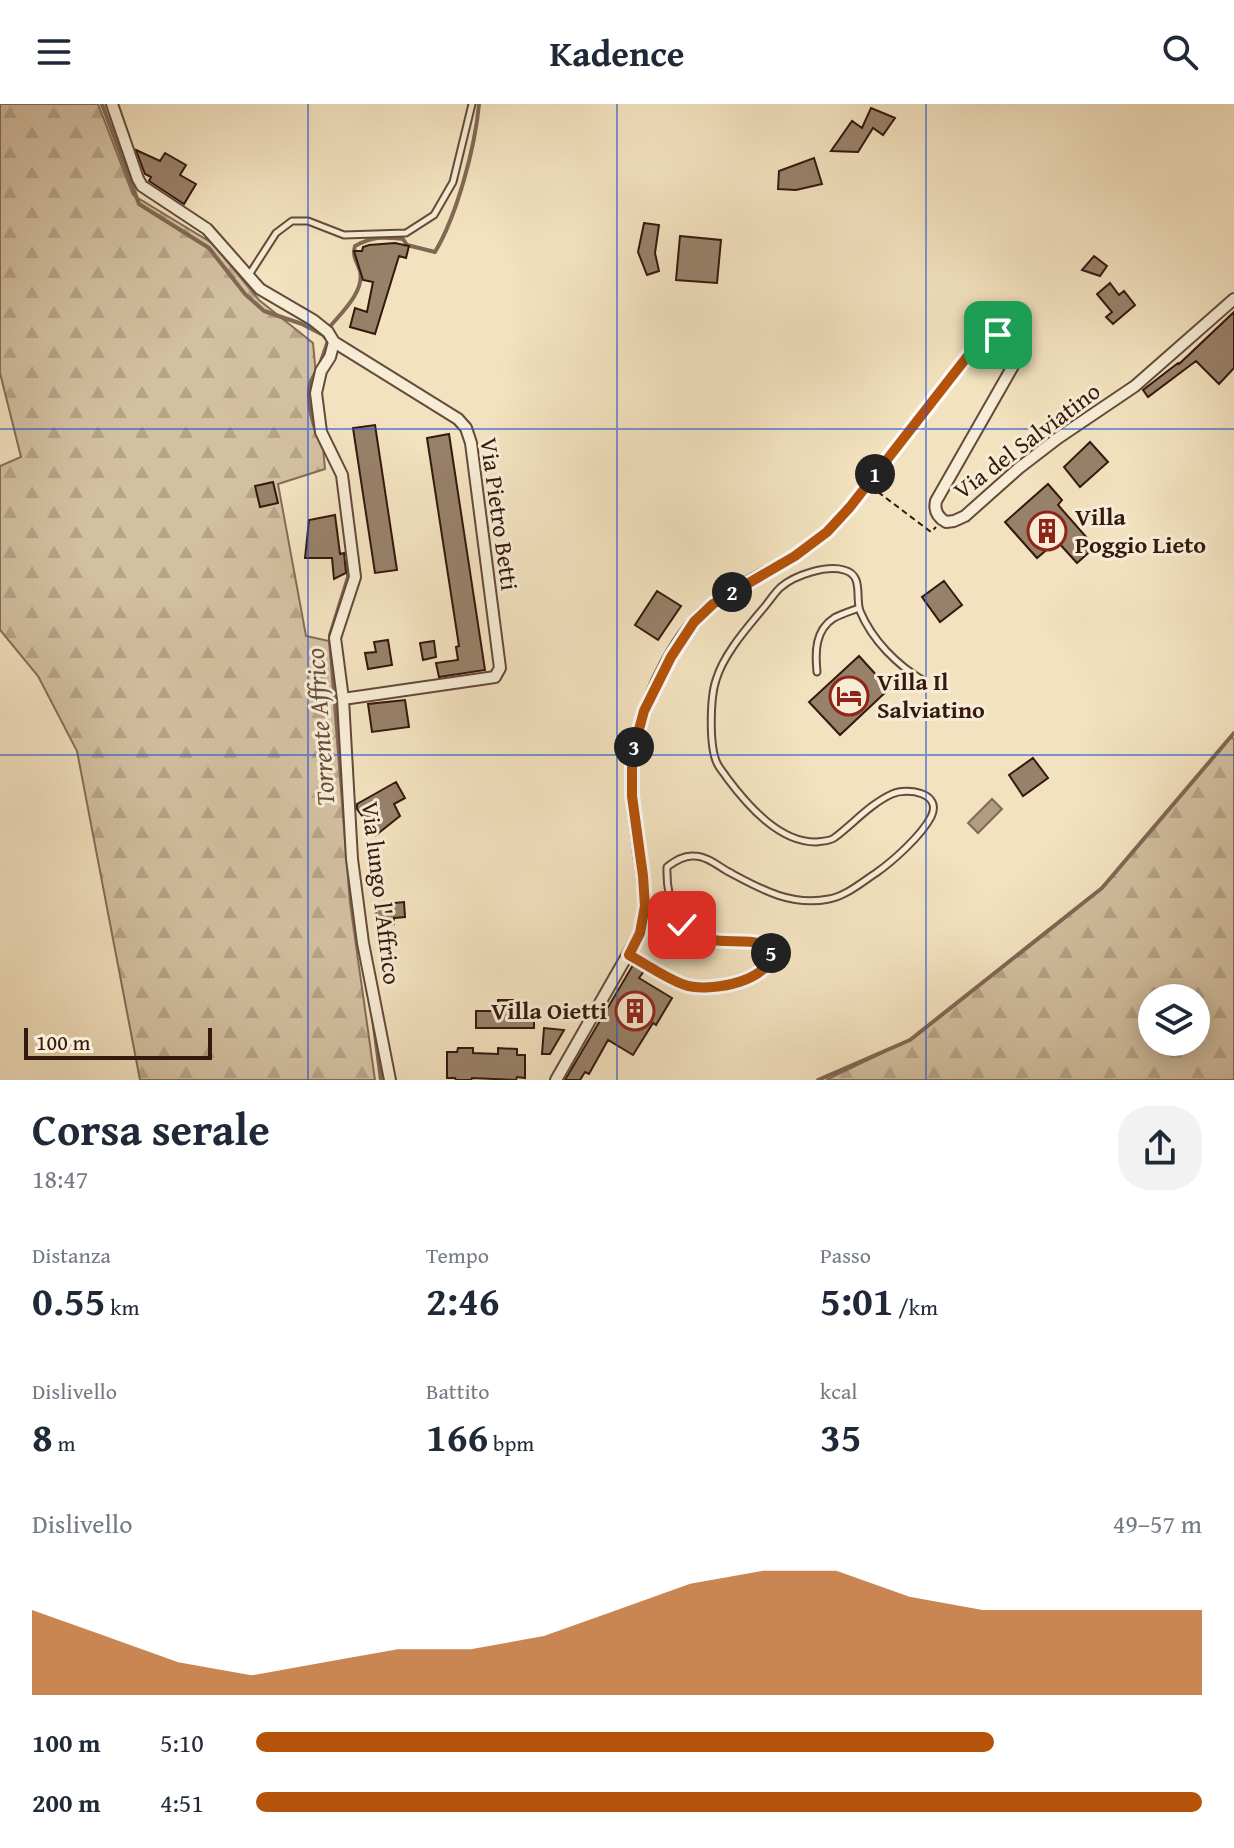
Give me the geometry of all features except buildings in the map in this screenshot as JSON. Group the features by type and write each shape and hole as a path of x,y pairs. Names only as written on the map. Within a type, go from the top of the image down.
{"street":[{"path":"112,104 142,186 207,229 260,289 320,326 334,342"},
{"name":"Via del Salviatino","path":"556,1080 640,933 645,906 632,796 632,755 644,711 660,676 694,622 732,592 805,549 827,532 974,348 987,338 995,335 1008,339 1015,347 1017,356 936,501 935,510 946,522 965,516 1058,438 1135,386 1234,299"},
{"name":"Via Pietro Betti","path":"334,342 458,419 466,428 471,443 500,668 495,677 343,699"},
{"name":"Via lungo l'Affrico","path":"334,342 330,357 321,371 316,393 321,432 342,475 355,577 335,638 343,699 352,859 363,943 390,1080"}],"lane":[{"path":"249,276 276,233 292,221 308,221 344,235 406,233 434,215 453,182 472,104"},
{"path":"629,955 686,986 709,988 743,982 767,965 771,952 769,946 757,941 708,940 682,925 672,906 667,867 676,860 692,855 705,858 773,895 798,901 831,899 893,861 932,816 933,806 929,798 918,791 903,790 846,826 832,840 814,842 791,838 764,819 716,763 710,721 716,680 735,643 782,586 807,573 833,568 848,570 859,587 859,608 881,645 909,672 924,681"},
{"path":"817,672 819,636 834,618 859,608"}],"path":[{"path":"868,484 931,532"}],"green space":[{"path":"0,104 98,104 133,195 212,243 259,300 313,343 325,469 278,484 306,636 329,641 350,903 375,1080 140,1080 77,751 38,676 0,630 0,466 21,457 0,373"},
{"path":"1231,737 1234,739 1234,1080 826,1080 910,1040 1102,888"}],"shaded area":[{"path":"992,799 1002,809 978,833 968,823"}],"waterway":[{"name":"Torrente Affrico","path":"102,104 139,204 209,248 245,294 264,311 323,335 328,341 320,364"},
{"path":"328,329 359,287 361,279 354,256 355,246 373,239 395,238 403,239 407,245 435,252 464,181 479,104"},
{"name":"Torrente Affrico","path":"316,372 310,384 309,399 314,425 323,447"},
{"name":"Torrente Affrico","path":"344,800 330,635 348,577 348,556"},
{"path":"818,1080 910,1040 1102,888 1234,733"},
{"name":"Torrente Affrico","path":"350,881 355,919"},
{"name":"Torrente Affrico","path":"372,1011 381,1080"}],"place":[{"name":"Villa Poggio Lieto","path":"1047,531"},
{"name":"Villa Il Salviatino","path":"849,696"},
{"name":"Villa Oietti","path":"635,1011"}],"route":[{"path":"682,925 708,940 757,941 769,946 771,952 767,965 743,982 709,988 686,986 629,955 643,924 645,906 632,796 632,755 644,711 660,676 694,622 713,604 795,556 827,532 974,348 987,338 998,335"}]}
